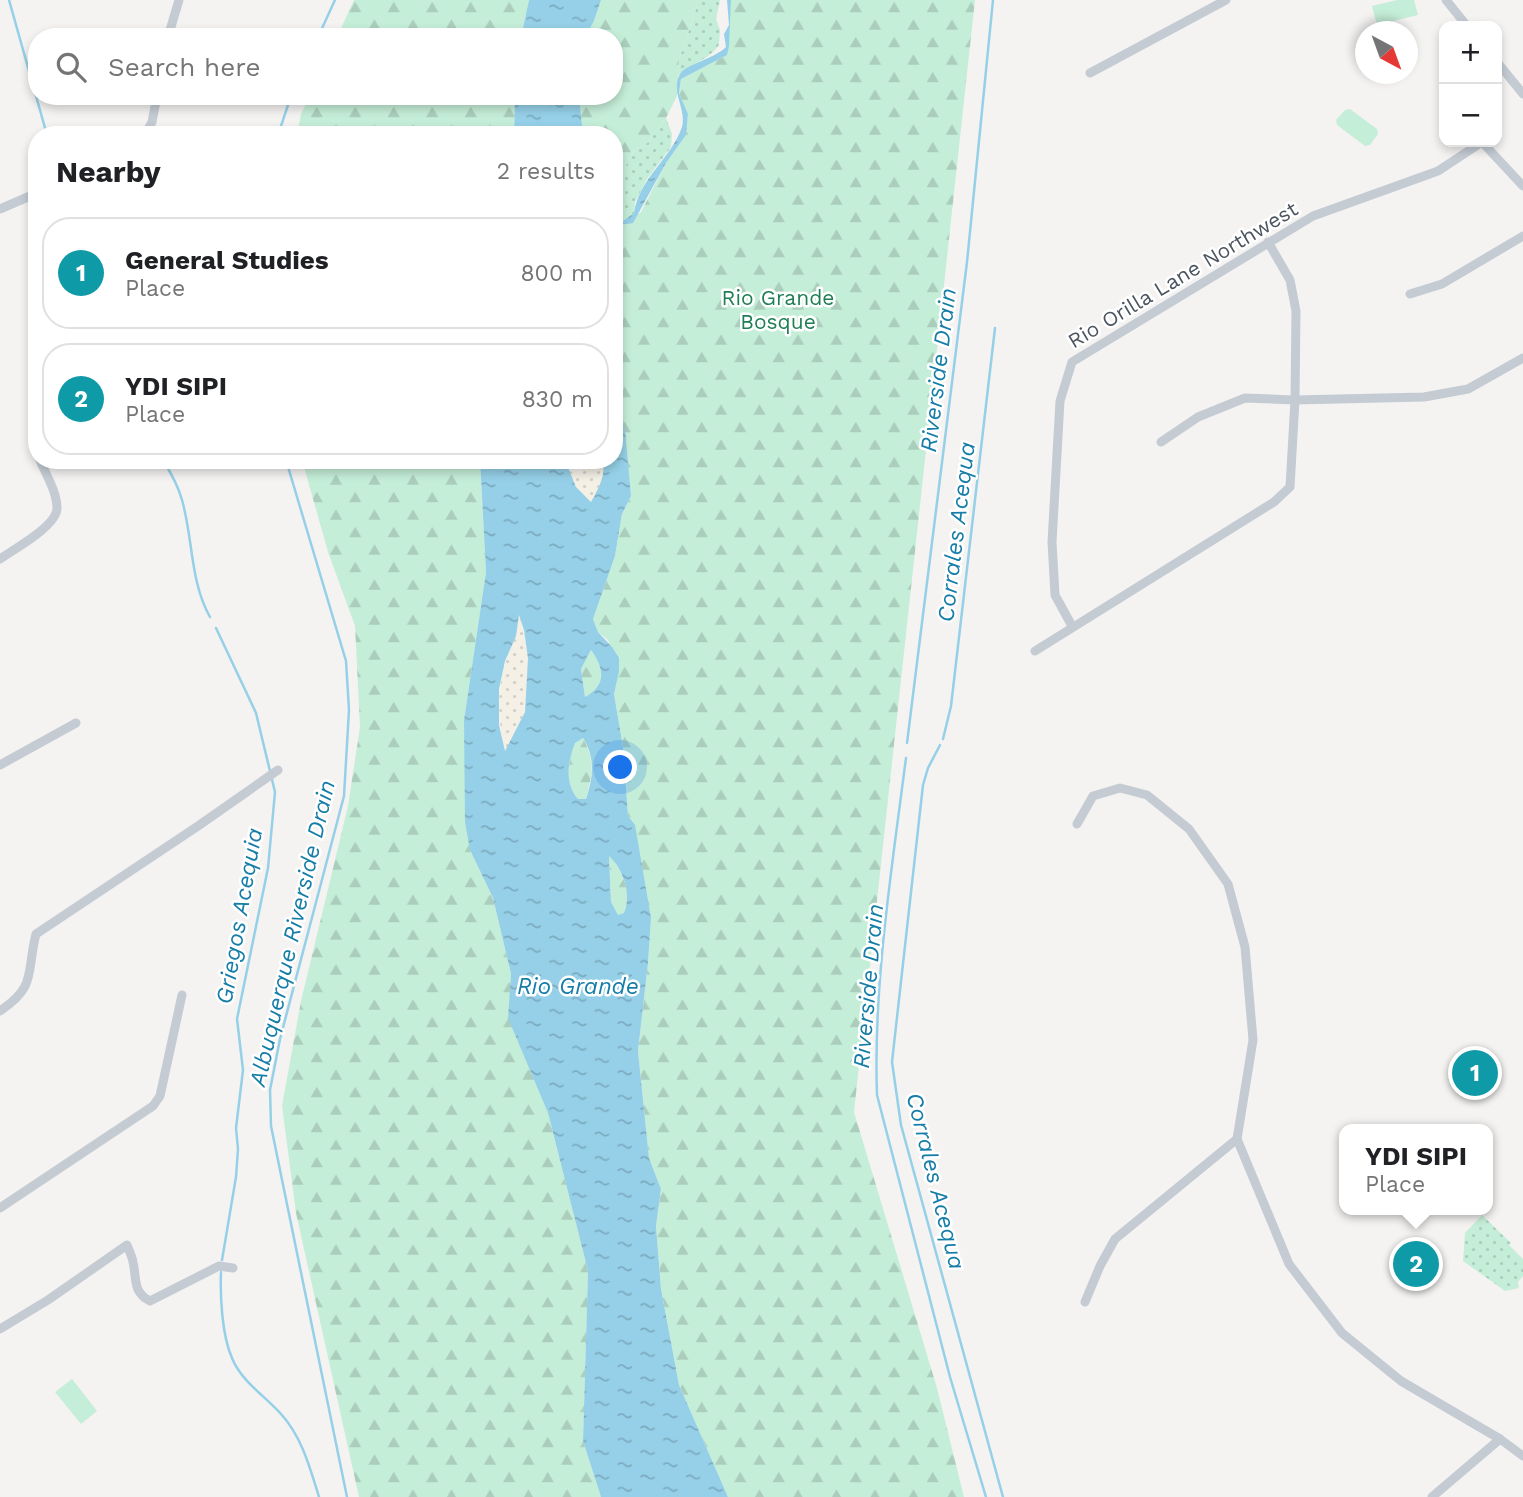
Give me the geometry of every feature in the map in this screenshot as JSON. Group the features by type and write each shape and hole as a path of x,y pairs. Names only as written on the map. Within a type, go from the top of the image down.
{"street":[{"path":"171,28 179,0"},
{"path":"1090,73 1226,0"},
{"path":"1446,0 1463,21"},
{"path":"1502,68 1523,94"},
{"path":"150,126 156,105"},
{"name":"Rio Orilla Lane Northwest","path":"1072,626 1055,596 1052,542 1060,401 1072,362 1313,216 1438,171 1474,147"},
{"path":"1487,147 1523,186"},
{"path":"0,209 28,196"},
{"path":"1410,294 1442,284 1523,236"},
{"path":"1035,651 1274,502 1290,487 1296,310 1290,280 1268,242"},
{"path":"1161,442 1198,418 1245,398 1295,400 1424,397 1468,389 1523,358"},
{"path":"0,559 51,523 57,510 44,469"},
{"path":"0,765 76,723"},
{"path":"0,1011 18,999 27,987 36,934 276,771"},
{"path":"1077,824 1093,796 1121,788 1147,795 1189,829 1228,884 1245,947 1253,1040 1237,1139 1289,1264 1342,1333 1401,1381 1500,1439 1523,1457"},
{"path":"0,1208 153,1106 160,1096 182,995"},
{"path":"1084,1302 1115,1239 1237,1139"},
{"path":"0,1329 48,1300 127,1245 134,1264 137,1291 150,1301 219,1266 233,1268"},
{"path":"1432,1497 1500,1439"}],"green space":[{"path":"354,0 529,0 523,28 341,28"},
{"path":"601,0 699,0 679,59 677,96 666,118 647,143 633,152 623,171 623,126 582,126 580,105 623,105 623,28 590,28"},
{"path":"699,0 720,0 716,19 720,30 719,45 710,55 678,76 679,59"},
{"name":"Rio Grande Bosque","path":"731,0 975,0 854,1112 937,1388 964,1497 728,1497 679,1385 661,1289 656,1226 661,1189 649,1158 638,1051 651,918 628,817 623,747 614,694 619,672 608,640 598,632 593,619 615,556 622,514 631,496 623,425 623,226 641,212 666,163 686,135 688,114 679,93 681,79 727,55"},
{"path":"1397,0 1414,0 1418,15 1393,21 1376,21 1372,6"},
{"path":"306,105 515,105 514,126 299,126"},
{"path":"1350,109 1377,129 1378,134 1370,145 1365,146 1337,125 1336,120 1345,110"},
{"path":"666,118 672,134 671,147 647,179 635,202 634,213 623,221 623,171 633,152 647,143"},
{"path":"305,469 480,469 486,572 464,720 470,850 493,898 511,974 509,1018 548,1113 588,1271 583,1441 601,1497 359,1497 296,1213 282,1106 301,1001 348,806 360,727 355,626 328,552"},
{"path":"591,650 599,664 601,676 597,687 585,697 581,669"},
{"path":"583,738 590,754 591,775 586,799 578,799 569,779 569,764 575,742"},
{"path":"609,855 622,875 627,890 624,913 618,916 611,902"},
{"path":"1482,1215 1511,1243 1509,1245 1523,1259 1523,1276 1518,1282 1519,1288 1505,1291 1463,1261 1465,1233"},
{"path":"72,1379 97,1411 81,1424 55,1392"}],"sand":[{"path":"583,469 603,469 591,503 576,488 569,471 581,474"},
{"path":"518,613 524,630 528,658 525,712 505,752 499,695"}],"water":[{"path":"529,0 601,0 590,28 523,28"},
{"path":"727,0 731,0 727,55 681,79 679,93 688,114 686,135 666,163 633,223 623,225 623,221 634,213 642,189 671,149 682,127 677,87 680,74 726,47 724,34 729,25"},
{"path":"515,105 580,105 582,126 514,126"},
{"name":"Rio Grande","path":"623,419 631,496 622,514 615,556 593,619 598,632 619,658 614,694 623,747 628,816 635,825 651,918 638,1051 649,1158 661,1189 656,1226 661,1289 679,1385 728,1497 601,1497 583,1441 588,1271 548,1113 508,1018 511,974 493,898 470,850 465,822 464,720 486,572 480,469 569,469 576,487 591,502 603,469 623,469","holes":["519,615 528,658 525,712 505,751 499,725 499,689 505,661 516,636","591,650 599,664 601,676 597,687 585,697 581,669","583,738 592,761 592,776 586,799 578,799 569,779 569,765 575,743","609,856 625,882 626,906 624,913 618,915 611,902"]}],"waterway":[{"name":"Griegos Acequia","path":"9,0 28,68"},
{"name":"Albuquerque Riverside Drain","path":"322,28 335,0"},
{"name":"Riverside Drain","path":"907,743 967,262 993,0"},
{"name":"Griegos Acequia","path":"39,105 44,126"},
{"name":"Albuquerque Riverside Drain","path":"281,126 288,105"},
{"name":"Corrales Acequa","path":"943,739 951,706 995,328"},
{"name":"Griegos Acequia","path":"168,469 186,515 195,575 210,617"},
{"name":"Albuquerque Riverside Drain","path":"289,469 346,661 349,710 344,796 280,1039 270,1090 271,1126 347,1497"},
{"name":"Griegos Acequia","path":"216,628 256,713 275,792 268,868 237,1019 243,1070 236,1128 236,1177 222,1260"},
{"name":"Corrales Acequa","path":"940,745 923,785 892,1062 901,1125 1003,1497"},
{"name":"Riverside Drain","path":"906,758 881,969 877,1095 950,1377 986,1497"},
{"name":"Griegos Acequia","path":"221,1272 221,1304 232,1358 241,1374 281,1414 295,1433 319,1497"}],"place":[{"name":"General Studies","path":"1475,1073"},
{"name":"YDI SIPI","path":"1416,1264"}]}
